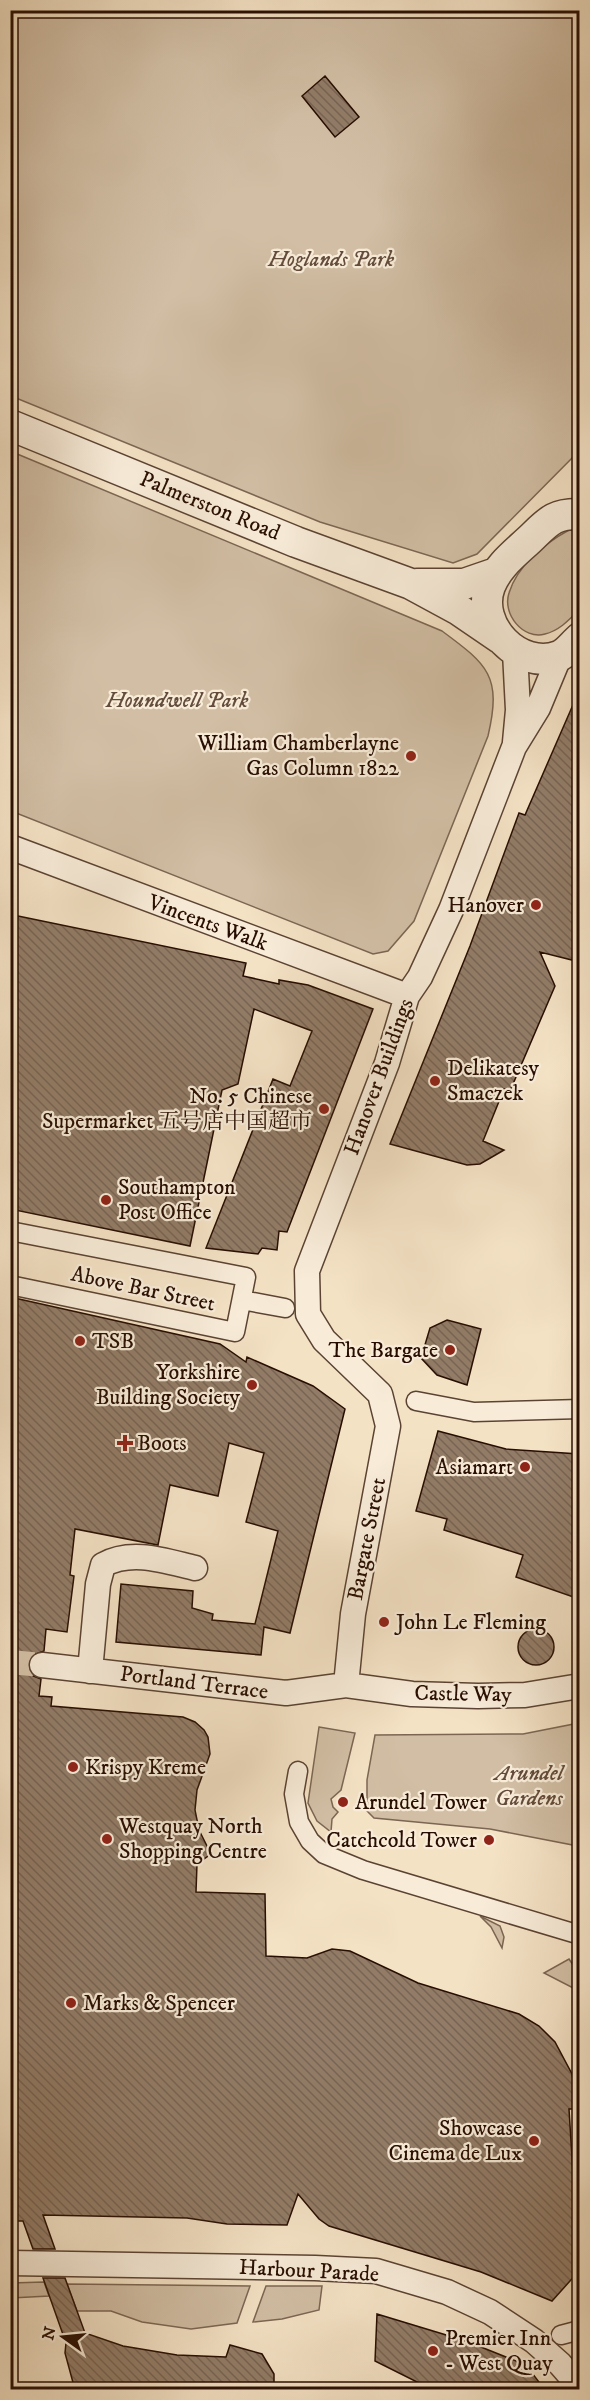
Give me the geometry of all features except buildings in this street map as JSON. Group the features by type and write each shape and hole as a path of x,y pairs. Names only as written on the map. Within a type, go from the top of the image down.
{"street":[{"name":"Palmerston Road","path":"10,424 296,542 411,584 459,610 507,645"},
{"path":"570,647 534,658 507,645 487,603 489,588 496,573 549,521 574,506"},
{"name":"Palmerston Road","path":"411,584 464,584 496,573"},
{"name":"Hanover Buildings","path":"507,645 518,710 514,747"},
{"name":"Hanover Buildings","path":"380,1394 324,1340 308,1314 306,1283 310,1262 387,1063 407,996 420,977 451,910 514,747 538,708 570,647"},
{"name":"Vincents Walk","path":"10,847 407,996"},
{"name":"Above Bar Street","path":"10,1231 246,1277 235,1332 10,1285"},
{"name":"Above Bar Street","path":"242,1300 285,1308"},
{"name":"Bargate Street","path":"346,1685 353,1614 386,1445 387,1420 380,1394"},
{"path":"417,1401 474,1412 579,1409"},
{"path":"90,1671 98,1584 103,1565 116,1557 147,1557 195,1568"},
{"name":"Portland Terrace","path":"42,1665 272,1693 346,1685"},
{"name":"Castle Way","path":"346,1685 450,1696 525,1695 579,1686"},
{"path":"291,1775 298,1822 310,1842 324,1854 363,1870 579,1935"},
{"name":"Harbour Parade","path":"10,2264 332,2268 376,2271 447,2292 490,2312 534,2341 560,2364 577,2386"},
{"path":"561,2335 579,2330"}],"green space":[{"name":"Hoglands Park","path":"10,11 579,11 579,451 477,554 453,563 320,522 11,396"},
{"name":"Houndwell Park","path":"10,451 442,631 471,653 480,663 492,685 492,716 488,736 414,921 388,951 373,954 11,811"},
{"path":"569,530 579,531 579,610 555,630 537,635 529,633 516,624 512,617 508,601 509,593 518,574 533,556"},
{"name":"Arundel Gardens","path":"579,1723 578,1846 490,1829 374,1818 367,1811 367,1780 375,1735 523,1734"},
{"path":"319,1727 355,1733 341,1790 331,1799 333,1807 338,1812 332,1819 331,1832 317,1821 308,1803"},
{"path":"480,1916 500,1926 504,1937 502,1948 491,1927"},
{"path":"569,1959 579,1974 579,1991 544,1973"},
{"path":"44,2282 49,2296 11,2298 11,2283"},
{"path":"67,2284 250,2286 237,2323 191,2329 142,2322 111,2311 77,2311"},
{"path":"266,2286 322,2286 319,2310 282,2319 253,2322"}],"tunnel":[{"path":"10,1662 42,1665"}],"place":[{"name":"William Chamberlayne Gas Column 1822","path":"411,756"},
{"name":"Hanover","path":"536,905"},
{"name":"Delikatesy Smaczek","path":"435,1081"},
{"name":"No. 5 Chinese Supermarket 五号店中国超市","path":"324,1109"},
{"name":"Southampton Post Office","path":"106,1200"},
{"name":"TSB","path":"80,1341"},
{"name":"The Bargate","path":"450,1350"},
{"name":"Yorkshire Building Society","path":"252,1385"},
{"name":"Boots","path":"125,1443"},
{"name":"Asiamart","path":"525,1467"},
{"name":"John Le Fleming","path":"384,1622"},
{"name":"Krispy Kreme","path":"73,1767"},
{"name":"Arundel Tower","path":"343,1802"},
{"name":"Westquay North Shopping Centre","path":"107,1839"},
{"name":"Catchcold Tower","path":"489,1840"},
{"name":"Marks & Spencer","path":"71,2003"},
{"name":"Showcase Cinema de Lux","path":"534,2141"},
{"name":"Premier Inn - West Quay","path":"433,2351"}]}
